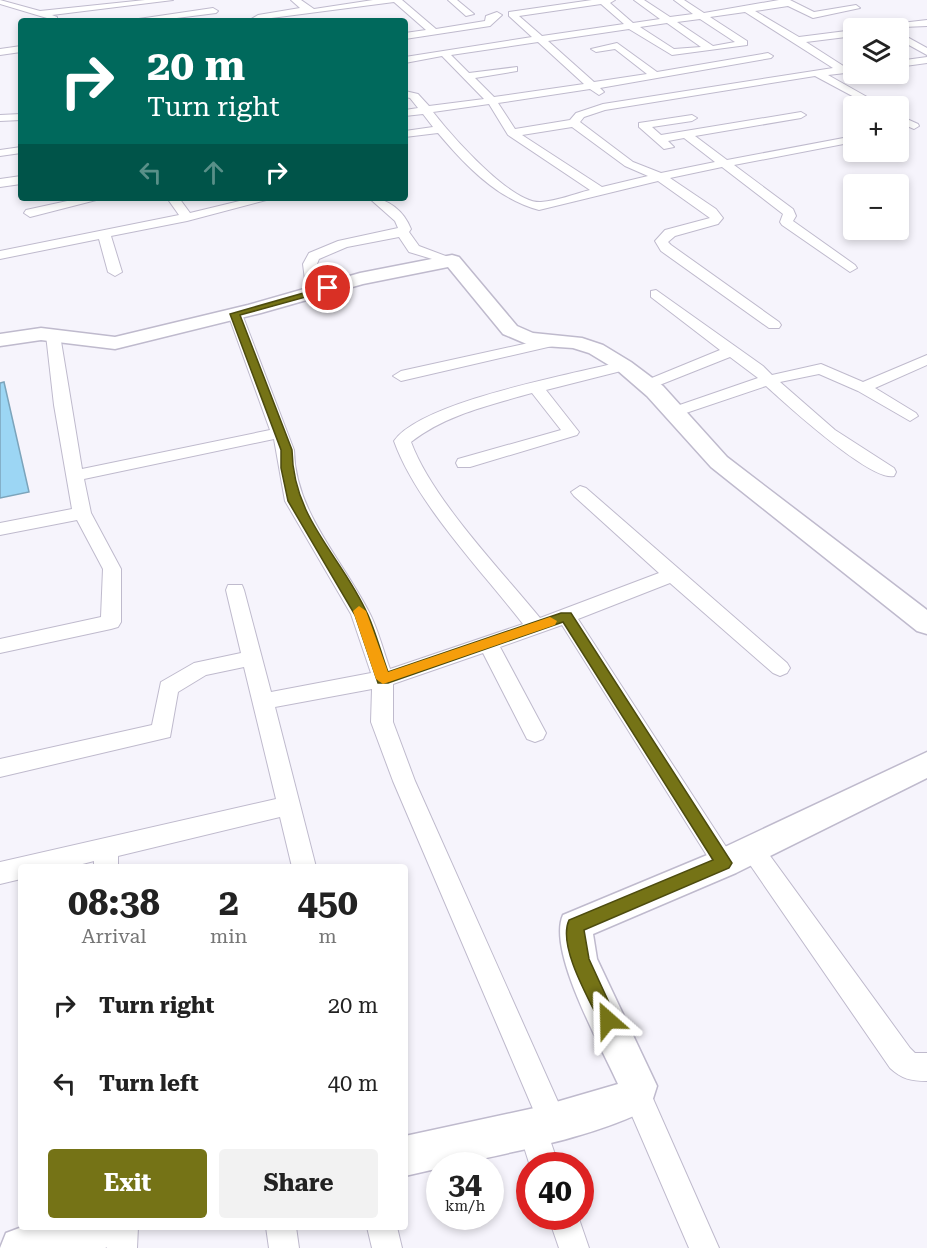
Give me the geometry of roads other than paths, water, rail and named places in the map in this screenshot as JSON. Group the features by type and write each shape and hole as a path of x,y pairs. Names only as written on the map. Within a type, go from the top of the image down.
{"street":[{"path":"41,14 169,0"},
{"path":"295,0 310,10 314,17 311,18"},
{"path":"258,18 344,3 391,0"},
{"path":"397,0 435,32"},
{"path":"452,0 469,14"},
{"path":"408,36 490,23 489,18 493,11 512,14 605,0 631,26 675,53 744,43 678,0"},
{"path":"638,0 711,49"},
{"path":"731,0 843,67"},
{"path":"0,1 5,7 51,18"},
{"path":"408,59 786,2 813,15 856,8"},
{"path":"344,3 356,14"},
{"path":"155,18 213,11"},
{"path":"512,14 614,105"},
{"path":"909,25 927,22"},
{"path":"797,40 843,34"},
{"path":"909,42 927,52"},
{"path":"596,49 617,46 656,75"},
{"path":"0,52 18,49"},
{"path":"444,53 492,101 512,133 601,192"},
{"path":"408,113 592,86 768,56"},
{"path":"909,62 927,60"},
{"path":"467,76 513,69"},
{"path":"512,133 574,123 580,115 614,105 843,70"},
{"path":"817,73 860,96"},
{"path":"408,95 414,96 440,129 478,168 528,204 547,204 660,177 843,141"},
{"path":"658,139 801,115"},
{"path":"0,118 18,117"},
{"path":"670,149 643,125 692,118"},
{"path":"574,123 629,164 660,177 712,212 717,218 703,225 670,233 661,241 666,248 774,325"},
{"path":"408,134 440,129"},
{"path":"687,135 789,212 790,216 786,222 850,268"},
{"path":"0,153 18,150"},
{"path":"0,183 18,180"},
{"path":"30,213 84,201"},
{"path":"175,201 187,217"},
{"path":"0,255 104,235 255,201"},
{"path":"379,201 401,219 405,229 402,232"},
{"path":"402,232 414,249 452,261 510,330 530,339 575,342 596,349 624,366 674,412 719,462 927,624"},
{"path":"312,293 310,264 314,256 343,244 402,232"},
{"path":"104,235 115,272"},
{"path":"0,340 53,335 115,343 235,314 360,279 452,261"},
{"path":"656,294 758,369 829,433 888,472"},
{"path":"235,314 286,450 286,468 294,501 361,614 383,679 382,722 542,1125 544,1152"},
{"path":"0,646 111,622 112,569 82,513 53,335"},
{"path":"401,376 556,341"},
{"path":"647,385 731,351"},
{"path":"863,388 927,359"},
{"path":"536,626 428,489 403,451 402,441 410,432 446,413 624,366"},
{"path":"674,412 768,380 821,369 863,388 910,416"},
{"path":"464,463 571,432 537,389"},
{"path":"75,476 280,433"},
{"path":"580,492 780,668"},
{"path":"0,529 82,513"},
{"path":"264,701 383,679 566,616 673,575"},
{"path":"236,590 303,864"},
{"path":"566,616 738,856 900,1058 909,1067 927,1066"},
{"path":"488,643 535,733"},
{"path":"0,768 162,731 168,688 201,668 252,658"},
{"path":"704,1248 637,1095 638,1086 635,1077 580,960 575,926 738,856 927,764"},
{"path":"53,864 106,858 289,805"},
{"path":"0,873 18,869"},
{"path":"408,1155 542,1125 637,1095"},
{"path":"21,1248 95,1230"},
{"path":"122,1248 123,1230"},
{"path":"281,1230 284,1248"},
{"path":"383,1230 387,1248"},
{"path":"568,1230 574,1248"}],"water":[{"path":"4,382 29,492 0,498 0,383"}]}
